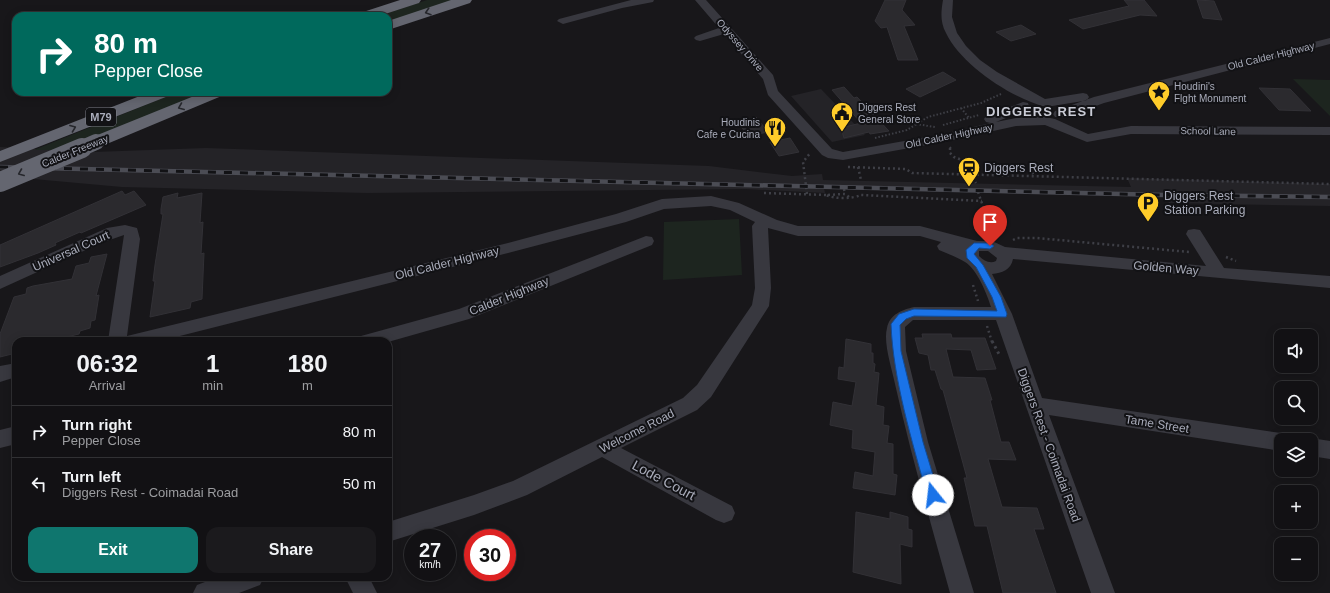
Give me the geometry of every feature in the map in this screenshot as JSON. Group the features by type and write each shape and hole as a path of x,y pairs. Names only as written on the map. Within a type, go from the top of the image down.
{"highway":[{"path":"377,12 414,0"},
{"path":"392,25 465,0"},
{"name":"Calder Freeway","path":"0,157 155,96"},
{"name":"Calder Freeway","path":"0,182 208,96"}],"street":[{"path":"563,21 621,5 649,0"},
{"name":"Odyssey Drive","path":"700,0 769,78 772,92 827,152 833,155 851,157"},
{"path":"948,0 946,20 954,38 972,58 1005,85 1024,105 1024,113 1028,116 1054,118 1054,107 1005,85"},
{"path":"700,38 727,30"},
{"name":"Old Calder Highway","path":"851,157 999,125 1054,118 1092,103 1190,76 1330,41"},
{"name":"Old Calder Highway","path":"851,157 894,142 994,118 1024,105 1076,99 1118,89 1190,76"},
{"name":"School Lane","path":"1054,118 1060,128 1087,138 1131,130 1330,131"},
{"name":"Old Calder Highway","path":"148,337 508,248 621,218 662,204 711,201 734,206 761,221"},
{"path":"621,218 672,208 704,206 733,212 761,221 788,237 812,240 924,241 942,245 980,259 1004,264 1005,258 1001,252"},
{"name":"Welcome Road","path":"392,531 474,505 520,488 690,404 704,391 760,306 763,288 761,221"},
{"name":"Universal Court","path":"0,283 95,239 113,232 125,230 130,232 132,239 118,337"},
{"path":"1194,234 1219,273"},
{"name":"Calder Highway","path":"381,337 463,314 646,241"},
{"name":"Golden Way","path":"980,259 990,246 1001,252 1330,282"},
{"name":"Diggers Rest - Coimadai Road","path":"980,259 1000,284 999,306 1102,593"},
{"path":"962,593 918,442 896,351 895,324 902,316 914,313 999,306"},
{"path":"0,374 12,371"},
{"name":"Tame Street","path":"1034,405 1274,441"},
{"path":"0,439 12,436"},
{"name":"Lode Court","path":"603,448 724,513"},
{"path":"1318,448 1330,450"},
{"path":"206,593 240,581"},
{"path":"360,581 365,593"}],"path":[{"path":"868,139 907,130 928,117 988,101 998,96 1005,85"},
{"path":"961,108 969,118"},
{"path":"915,124 938,127 985,113"},
{"path":"948,144 951,149 950,153 954,157 962,160 976,183"},
{"path":"807,194 803,162 814,151"},
{"path":"851,157 858,168 861,180"},
{"path":"858,168 906,169 912,173 1330,184"},
{"path":"1030,168 1034,176"},
{"path":"844,189 845,194"},
{"path":"978,192 991,230"},
{"path":"764,193 826,195 845,194 849,197"},
{"path":"826,195 849,197 858,197 861,195 982,201"},
{"path":"1017,238 1037,238 1207,254"}],"shaded area":[{"path":"427,0 457,0 392,22 391,12"},
{"path":"1293,79 1330,80 1330,116"},
{"path":"821,89 865,135 832,142 791,96"},
{"path":"168,96 200,96 64,150 34,150"},
{"path":"0,147 93,152 206,148 709,166 792,176 822,174 823,180 1131,187 1127,178 1330,184 1330,206 1169,203 1165,197 824,188 825,193 746,189 367,193 122,187 0,176"},
{"path":"739,219 742,275 663,280 664,222"}],"building":[{"path":"885,0 906,0 902,10 915,25 904,26 918,60 898,60 887,27 881,28 875,21"},
{"path":"1124,0 1144,0 1157,16 1140,15 1083,29 1069,20 1129,6"},
{"path":"1197,0 1214,1 1222,20 1203,18"},
{"path":"1021,25 1036,34 1011,41 996,32"},
{"path":"943,72 956,80 920,97 906,89"},
{"path":"844,87 854,98 857,97 889,131 870,134 869,132 844,138 841,128 861,123 832,90"},
{"path":"1259,88 1290,89 1311,111 1279,110"},
{"path":"756,117 768,132 748,136 738,122"},
{"path":"790,138 799,152 779,156 770,142"},
{"path":"122,191 125,195 134,191 146,205 55,243 56,245 38,253 0,267 0,245"},
{"path":"178,193 177,198 202,193 200,223 203,222 201,254 204,253 202,299 191,302 190,308 150,317 155,281 153,281 155,265 163,214 161,214 161,209 163,197"},
{"path":"107,254 96,296 99,295 95,320 91,321 90,328 80,331 79,334 66,337 12,337 12,354 0,357 0,334 14,297 26,294 27,288 33,286 72,279 76,266 89,263 91,257"},
{"path":"922,334 951,334 952,338 985,338 996,369 977,370 971,350 946,349 953,377 985,378 992,400 990,400 1001,442 1009,442 1016,460 988,459 1002,507 1037,508 1044,529 1034,529 1056,593 1003,593 987,526 975,526 964,478 967,478 943,390 941,389 935,370 931,370 928,355 919,353 915,338 923,338"},
{"path":"846,339 871,344 873,363 875,364 874,372 879,373 876,405 884,407 883,425 889,426 887,443 893,444 893,474 897,475 895,495 853,488 855,472 873,476 875,452 852,448 853,430 830,425 833,402 852,406 856,382 838,379 839,367 844,368"},
{"path":"856,512 890,519 890,512 908,517 908,529 912,530 912,547 900,544 901,584 853,572"}],"railway":[{"path":"0,167 1164,195 1330,197"}],"place":[{"name":"Houdini's Flght Monument","path":"1159,112"},
{"name":"Diggers Rest General Store","path":"842,132"},
{"name":"Houdinis Cafe e Cucina","path":"775,148"},
{"name":"Diggers Rest","path":"969,188"},
{"name":"Diggers Rest Station Parking","path":"1148,222"}],"district":[{"name":"DIGGERS REST","path":"1041,111"}],"route":[{"path":"933,495 918,442 896,351 895,324 902,316 914,313 1003,314 979,265 971,258 970,254 971,250 977,246 990,246"}]}
